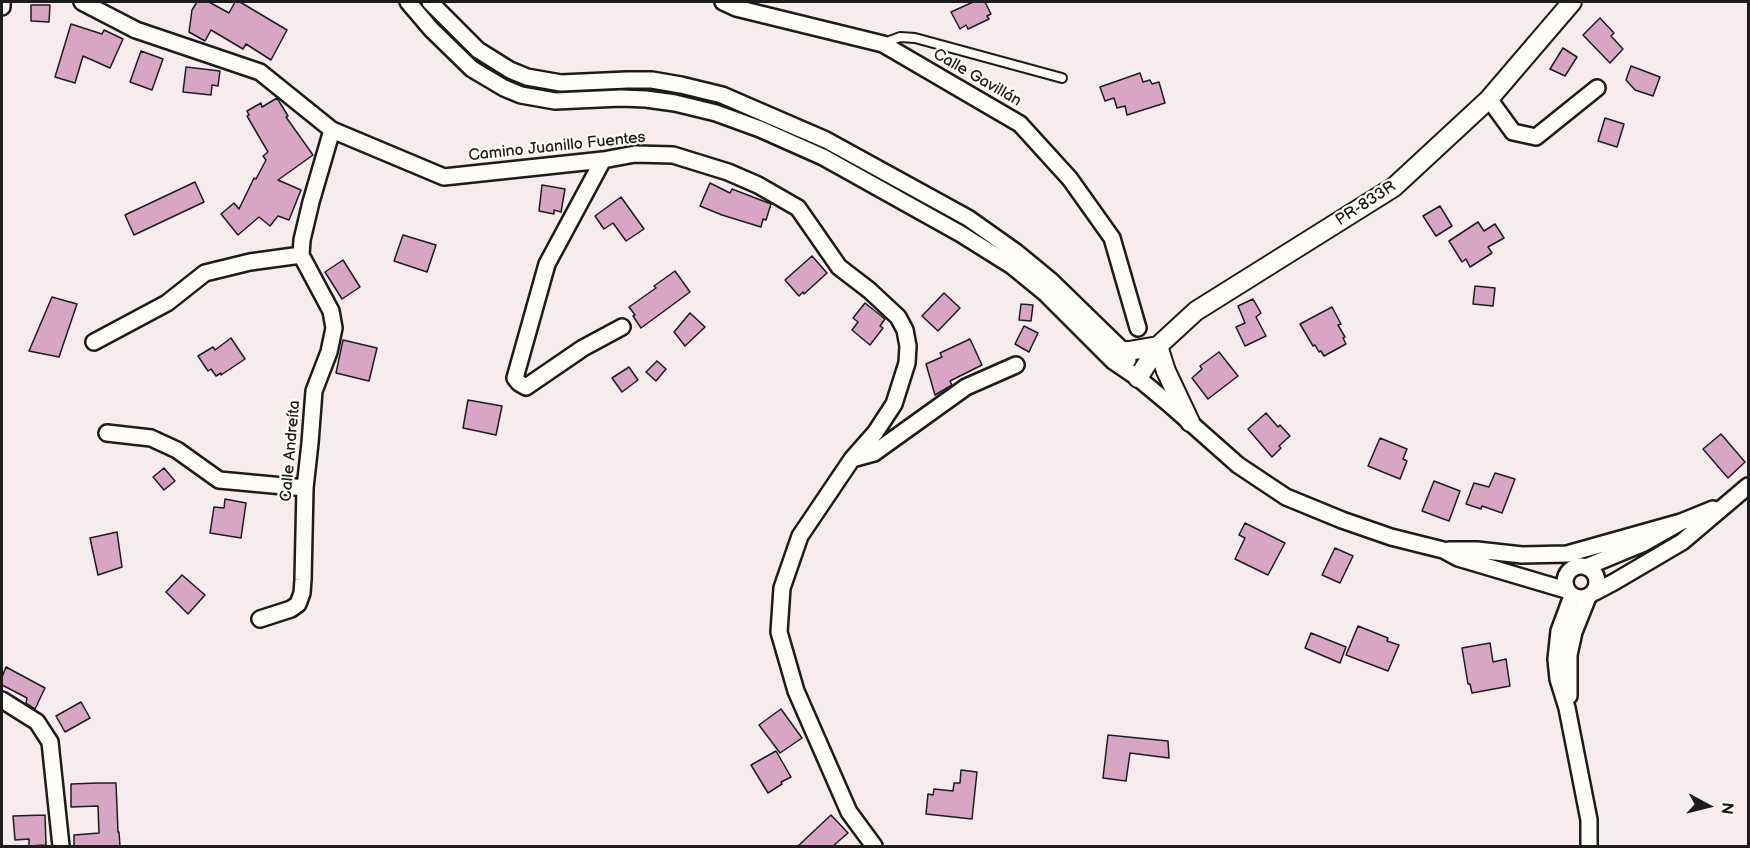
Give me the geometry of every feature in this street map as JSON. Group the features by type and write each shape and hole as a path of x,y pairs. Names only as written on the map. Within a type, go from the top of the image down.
{"street":[{"path":"2,2 2,7"},
{"name":"Camino Juanillo Fuentes","path":"82,2 136,30 260,72 332,130 444,177 603,160 635,154 673,155 728,172 758,185 798,208 839,267 869,290 898,317 906,330 908,345 907,363 894,404 875,433 852,459 800,536 782,588 779,632 796,691 849,812 874,846"},
{"path":"408,2 472,69 521,96 555,101 621,98 675,103 716,113 760,129 823,157 961,234 1012,266 1045,293 1113,361 1138,378 1238,465 1286,496 1342,520 1391,537 1443,550 1458,558 1569,593 1580,599 1682,542 1749,486"},
{"path":"429,2 478,50 510,70 527,77 561,83 652,80 681,85 722,95 826,140 968,218 1050,280 1123,351 1138,378"},
{"name":"PR-833R","path":"1138,378 1158,346 1196,311 1394,187 1489,99 1572,2"},
{"name":"Calle Gavillán","path":"735,4 883,44 1020,124 1070,179 1113,238 1138,328"},
{"path":"1489,99 1513,132 1536,137 1597,88"},
{"path":"94,342 167,303 205,273 250,262 300,255 311,202 332,130"},
{"path":"603,160 547,264 515,378 526,387 583,348 622,327"},
{"name":"Calle Andreíta","path":"260,619 291,609 298,604 302,593 305,488 314,391 329,352 334,328 331,311 300,255"},
{"path":"1123,351 1158,346 1166,371 1190,423"},
{"path":"852,459 874,453 966,387 1016,365"},
{"path":"107,433 151,438 177,450 219,480 305,488"},
{"path":"1443,550 1460,549 1533,555 1567,554 1681,522 1727,504"},
{"path":"1589,846 1589,820 1567,708 1558,678 1556,649 1569,593 1564,581 1567,573 1644,543 1681,522"},
{"path":"1503,554 1544,563 1582,566 1593,571 1597,579 1597,588 1591,594 1574,632 1569,655 1567,708"},
{"path":"2,700 37,722 50,742 62,846"}],"lane":[{"path":"883,44 900,37 915,38 1062,78"}],"building":[{"path":"197,2 209,2 229,13 235,2 240,2 287,30 271,60 246,44 243,49 211,30 205,41 189,32 192,10"},
{"path":"973,2 985,2 991,14 987,16 989,19 968,29 966,25 960,29 951,12"},
{"path":"31,5 50,5 49,22 31,21"},
{"path":"1600,18 1614,33 1611,36 1623,49 1610,63 1583,35"},
{"path":"71,24 102,34 104,30 123,39 110,68 83,56 75,83 55,77"},
{"path":"1563,48 1577,57 1565,76 1550,69"},
{"path":"141,51 163,59 152,90 130,82"},
{"path":"1631,66 1660,77 1653,96 1635,90 1626,80"},
{"path":"186,67 220,71 218,86 212,85 211,95 183,92"},
{"path":"1140,73 1143,82 1150,80 1152,84 1159,82 1165,103 1127,115 1125,106 1117,108 1114,98 1105,101 1100,87"},
{"path":"277,98 288,116 286,117 313,155 278,180 301,190 289,220 278,216 270,226 259,217 238,235 221,214 234,203 239,209 254,178 256,179 266,160 263,156 268,152 247,116 249,115 247,111 261,103 262,107"},
{"path":"1605,118 1624,124 1617,147 1598,141"},
{"path":"195,182 204,202 134,235 125,215"},
{"path":"710,183 730,193 732,189 771,204 761,227 700,206"},
{"path":"542,185 565,189 561,212 554,210 554,214 539,211"},
{"path":"621,197 644,229 626,241 613,223 604,229 595,216"},
{"path":"1440,206 1452,226 1436,236 1423,216"},
{"path":"1478,222 1484,231 1495,224 1504,238 1488,247 1492,253 1470,267 1466,259 1462,262 1449,241"},
{"path":"403,235 436,245 427,272 394,261"},
{"path":"812,256 827,273 799,296 785,280"},
{"path":"343,260 360,287 342,299 325,272"},
{"path":"675,271 690,292 641,328 629,307"},
{"path":"1475,286 1495,288 1493,306 1473,304"},
{"path":"944,293 960,308 938,331 922,316"},
{"path":"52,297 77,304 59,357 29,351"},
{"path":"1253,299 1261,313 1256,317 1266,336 1245,346 1236,327 1245,323 1238,306"},
{"path":"865,303 885,319 880,326 883,328 870,345 852,330 858,322 853,318"},
{"path":"1021,304 1033,305 1031,321 1019,320"},
{"path":"1332,307 1341,324 1338,325 1346,344 1324,356 1315,345 1313,346 1300,324"},
{"path":"690,313 705,327 685,346 674,332"},
{"path":"1024,326 1038,333 1029,352 1015,344"},
{"path":"231,338 245,359 216,376 211,369 208,371 198,356 213,347 215,350"},
{"path":"970,339 982,365 950,381 952,385 935,395 926,364 942,357 940,353"},
{"path":"343,340 377,348 369,381 336,373"},
{"path":"1219,352 1238,376 1208,399 1192,378 1202,369 1200,366"},
{"path":"657,361 666,369 656,381 646,372"},
{"path":"629,367 638,380 622,392 612,378"},
{"path":"468,400 502,406 496,435 463,428"},
{"path":"1266,413 1278,427 1280,425 1290,436 1279,446 1281,448 1272,457 1248,429"},
{"path":"1721,434 1745,462 1728,478 1703,449"},
{"path":"1380,438 1407,449 1403,459 1407,461 1400,479 1368,466"},
{"path":"164,468 175,481 164,490 153,477"},
{"path":"1495,473 1515,479 1502,513 1482,506 1481,509 1466,504 1474,483 1489,487"},
{"path":"1434,481 1460,491 1449,521 1422,511"},
{"path":"225,499 246,503 241,538 210,533 214,507 224,508"},
{"path":"1245,523 1285,543 1268,575 1235,559 1245,538 1239,535"},
{"path":"117,532 122,567 98,575 90,538"},
{"path":"1335,548 1353,556 1340,583 1322,575"},
{"path":"182,575 205,595 188,614 166,592"},
{"path":"1358,626 1399,645 1388,671 1346,655"},
{"path":"1311,633 1346,647 1340,663 1305,648"},
{"path":"1490,643 1493,662 1506,659 1510,686 1472,693 1470,684 1468,684 1462,648"},
{"path":"6,667 45,688 35,709 26,703 27,698 2,685"},
{"path":"81,702 90,718 65,732 56,716"},
{"path":"781,709 802,738 780,753 759,725"},
{"path":"1108,735 1168,741 1169,758 1130,753 1126,781 1103,778"},
{"path":"776,751 791,777 768,793 751,765"},
{"path":"961,770 977,772 972,819 926,814 928,794 933,795 934,789 953,791 954,783 960,783"},
{"path":"116,783 120,846 74,846 74,835 99,833 98,806 71,807 71,784"},
{"path":"45,815 46,845 29,846 29,839 15,840 13,816"},
{"path":"831,815 848,833 833,846 798,846"}]}
